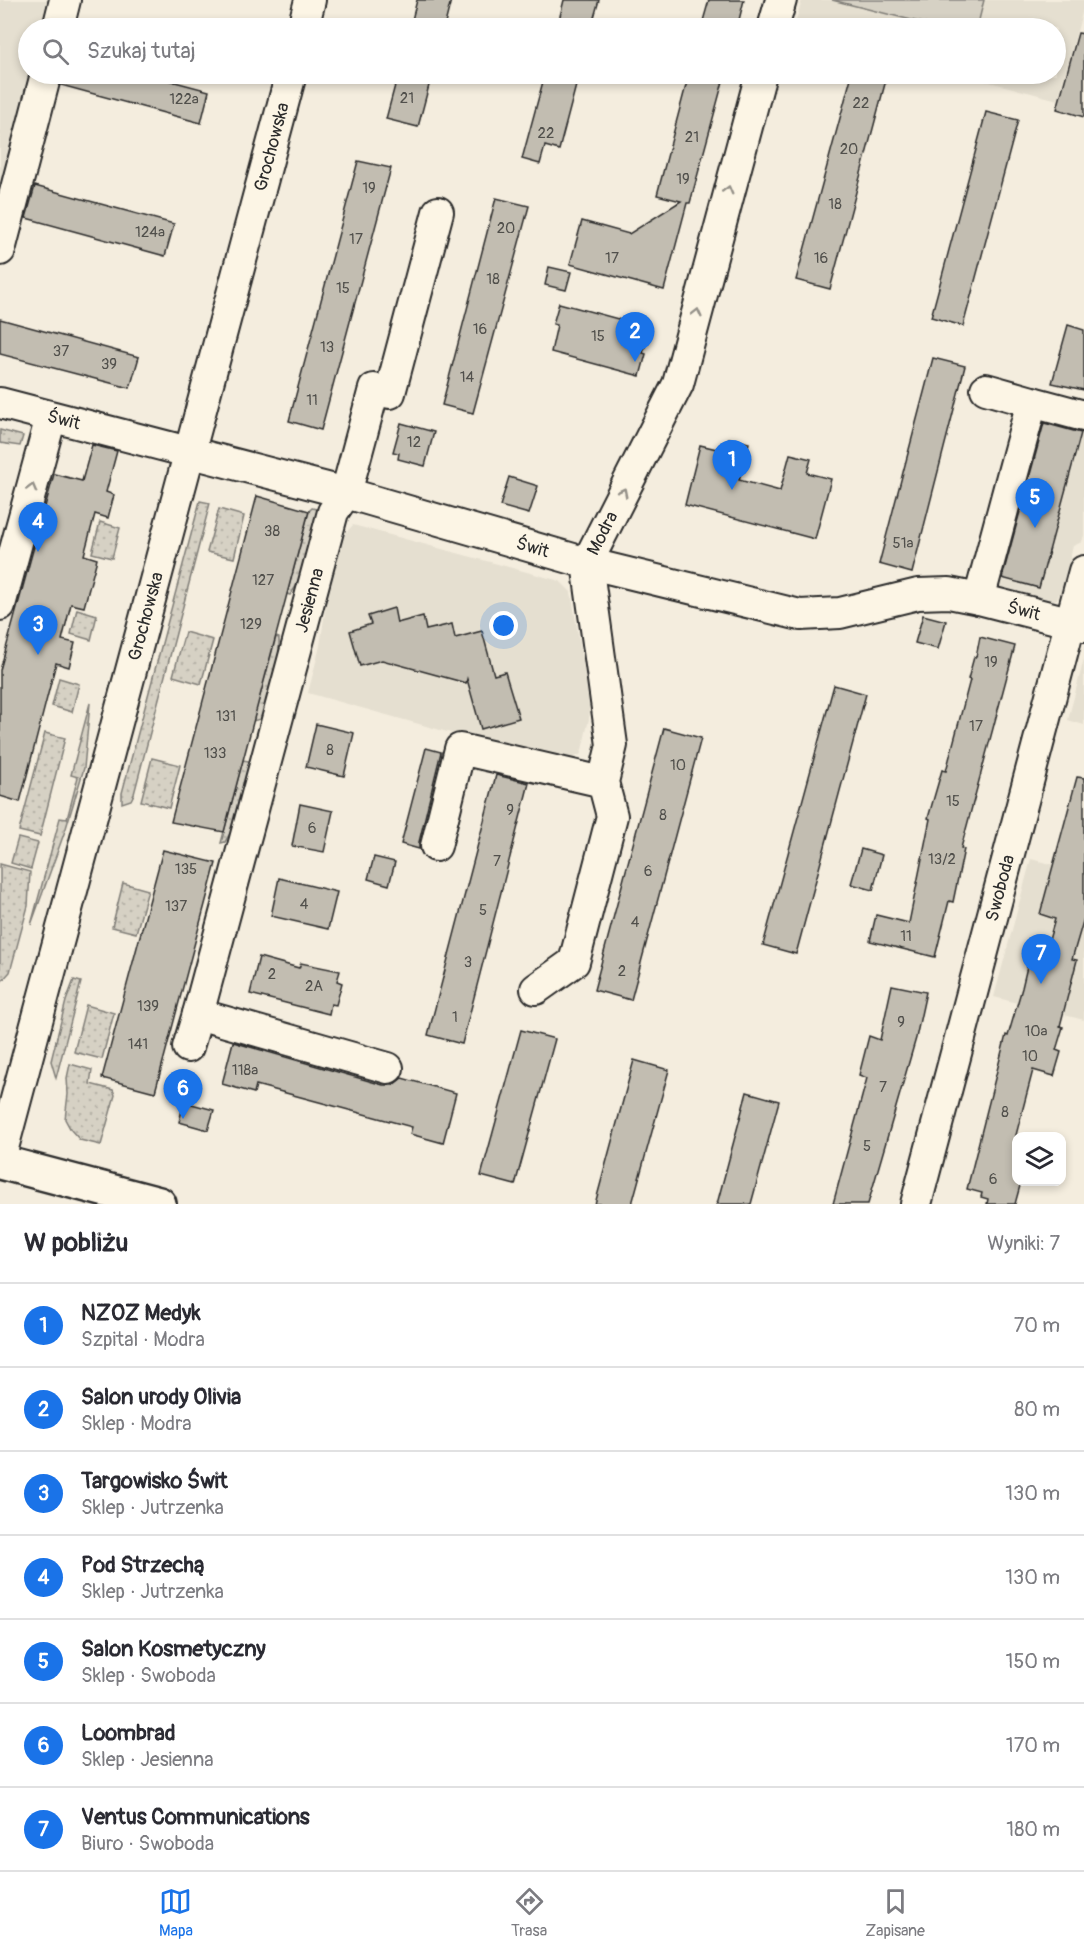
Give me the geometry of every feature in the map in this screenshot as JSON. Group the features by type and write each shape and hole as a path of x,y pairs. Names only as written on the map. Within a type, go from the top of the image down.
{"main road":[{"path":"0,1160 159,1204"}],"street":[{"path":"60,18 65,0"},
{"path":"306,18 310,0"},
{"path":"776,18 781,0"},
{"path":"0,250 43,84"},
{"name":"Grochowska","path":"0,1160 288,84"},
{"name":"Modra","path":"536,988 574,962 612,816 603,782 612,745 587,563 678,384 757,84"},
{"name":"Jesienna","path":"188,1047 333,512 346,493 374,388 390,393 438,212"},
{"path":"987,389 1084,416"},
{"path":"979,599 1032,402"},
{"name":"Świt","path":"0,403 346,493 587,563 800,615 840,613 918,594 949,593 1077,624"},
{"path":"0,605 51,417"},
{"name":"Swoboda","path":"916,1204 1077,624 1084,570"},
{"path":"436,846 460,749 603,782"},
{"path":"198,1014 388,1068"}],"shaded area":[{"path":"0,0 52,0 48,18 18,18 18,84 29,84 0,193"},
{"path":"802,0 1084,0 1066,71 1066,18 797,18"},
{"path":"832,0 984,0 980,18 903,18"},
{"path":"997,84 1062,84 1058,100"},
{"path":"1036,419 1084,421 1084,535 1082,542 1073,546 1062,589 1057,599 1047,605 987,592"},
{"path":"0,430 23,436 20,446 0,443"},
{"path":"200,501 210,503 134,794 131,800 122,803 122,793"},
{"path":"312,508 322,510 304,575 290,595 287,594 309,511"},
{"path":"219,509 244,516 234,558 207,552"},
{"path":"100,522 120,528 112,558 92,553"},
{"path":"353,525 560,581 571,592 590,705 581,754 562,764 308,693 320,646 327,598 344,535"},
{"path":"77,609 97,615 91,640 71,634"},
{"path":"185,632 213,640 201,684 173,676"},
{"path":"276,637 279,638 279,670 267,717 253,721"},
{"path":"1084,659 1084,725 1068,720"},
{"path":"59,678 79,684 72,712 52,706"},
{"path":"90,703 84,768 66,828 31,925 60,818 67,819 78,777 71,775"},
{"path":"45,733 65,738 40,836 19,831"},
{"path":"152,758 180,765 169,808 141,801"},
{"path":"243,760 254,762 242,813 225,842 221,843"},
{"path":"18,838 38,843 31,869 11,863"},
{"path":"1031,859 1084,873 1084,1020 994,997"},
{"path":"0,864 30,872 28,906 10,972 0,983"},
{"path":"123,883 148,890 136,933 112,927"},
{"path":"74,980 81,982 56,1078 51,1061 66,1001"},
{"path":"86,1005 114,1013 102,1059 74,1052"},
{"path":"70,1064 92,1070 90,1084 113,1090 115,1095 101,1145 80,1140 65,1119"}],"building":[{"path":"417,0 451,0 446,18 412,18"},
{"path":"564,0 599,0 594,18 560,18"},
{"path":"709,0 744,0 740,18 704,18"},
{"path":"1078,33 1084,34 1084,117 1057,109 1064,84 1066,84"},
{"path":"183,84 209,91 201,123 61,85"},
{"path":"395,84 429,84 418,127 386,119"},
{"path":"542,84 576,84 559,150 545,146 540,164 522,159"},
{"path":"686,84 722,84 664,290 570,264 582,221 629,234 681,201 657,195"},
{"path":"849,84 885,84 830,289 796,280"},
{"path":"986,112 1018,120 963,326 931,317"},
{"path":"358,161 391,168 321,430 289,421"},
{"path":"35,186 174,224 165,256 26,218"},
{"path":"496,198 529,206 473,413 442,405"},
{"path":"549,267 571,272 566,290 545,285"},
{"path":"559,303 644,326 639,346 645,347 643,353 646,354 640,376 551,352 557,325 553,324"},
{"path":"0,319 139,357 130,388 0,354"},
{"path":"1068,325 1084,330 1084,390 1052,383"},
{"path":"933,358 965,366 912,573 879,564"},
{"path":"401,423 434,432 425,466 398,459 399,453 393,452"},
{"path":"1044,423 1081,433 1039,588 1002,578"},
{"path":"729,438 749,443 739,480 780,491 790,454 811,459 807,473 831,479 815,539 685,505 700,445 725,451"},
{"path":"92,445 117,451 106,492 114,495 108,518 95,514 84,555 97,559 84,607 71,604 62,640 75,643 69,667 56,663 20,802 0,796 0,670 54,474 82,481"},
{"path":"509,477 538,486 529,514 500,506"},
{"path":"257,496 309,511 224,832 171,822"},
{"path":"394,608 397,623 423,616 426,630 452,624 455,638 482,631 494,675 505,672 519,718 481,729 467,679 466,683 382,660 360,666 350,631 371,624 368,616"},
{"path":"923,615 946,621 938,649 915,643"},
{"path":"980,637 1015,646 961,848 964,849 953,902 949,901 935,957 870,941 876,915 909,923 930,819 928,818 942,770 946,771"},
{"path":"834,685 866,694 796,954 763,945"},
{"path":"316,724 354,733 344,776 306,767"},
{"path":"664,728 701,738 631,1000 594,990"},
{"path":"426,748 441,752 419,849 401,844"},
{"path":"496,775 529,783 462,1044 428,1035"},
{"path":"1077,777 1084,778 1084,918 1072,959 1077,960 1060,1026 1063,1027 1056,1050 1061,1052 1054,1076 1033,1070 1017,1132 1012,1132 1012,1186 1020,1186 1015,1204 987,1204 988,1199 981,1197 982,1193 967,1189 1006,1035 1008,1036 1031,950 1045,954 1055,919 1040,914"},
{"path":"300,804 333,811 324,852 292,846"},
{"path":"861,849 882,855 873,890 851,884"},
{"path":"163,850 216,863 155,1092 102,1078"},
{"path":"374,857 395,862 389,885 368,879"},
{"path":"279,878 337,892 328,929 271,916"},
{"path":"259,957 299,968 301,963 340,971 337,981 342,983 336,1005 331,1004 329,1014 250,994"},
{"path":"892,985 926,992 916,1038 868,1204 833,1204 867,1078 859,1075 869,1036 880,1040"},
{"path":"521,1030 555,1039 515,1185 481,1176"},
{"path":"233,1042 383,1085 393,1085 402,1078 456,1093 443,1143 410,1134 412,1127 256,1085 254,1093 222,1084"},
{"path":"634,1060 669,1070 632,1204 595,1204"},
{"path":"747,1092 779,1101 751,1204 717,1204"},
{"path":"184,1102 214,1110 208,1130 179,1122"}],"place":[{"name":"Salon urody Olivia","path":"635,362"},
{"name":"NZOZ Medyk","path":"732,490"},
{"name":"Salon Kosmetyczny","path":"1035,528"},
{"name":"Pod Strzechą","path":"38,552"},
{"name":"Targowisko Świt","path":"38,655"},
{"name":"Ventus Communications","path":"1041,984"},
{"name":"Loombrad","path":"183,1119"}]}
